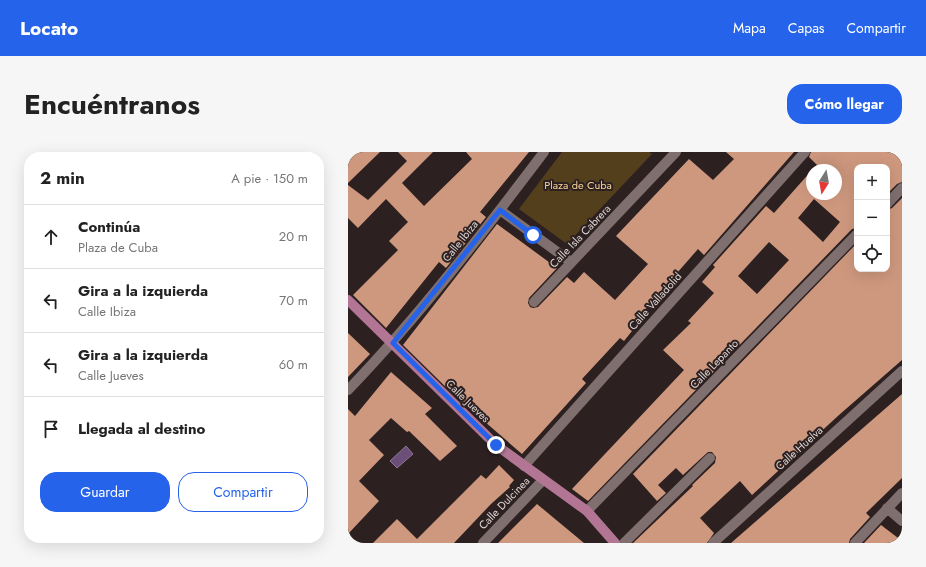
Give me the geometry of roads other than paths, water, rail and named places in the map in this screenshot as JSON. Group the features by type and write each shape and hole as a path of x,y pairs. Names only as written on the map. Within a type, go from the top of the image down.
{"main road":[{"name":"Calle Jueves","path":"348,300 496,445 587,511 615,543"}],"street":[{"name":"Calle Ibiza","path":"348,390 393,343 500,210 544,152"},
{"name":"Calle Isla Cabrera","path":"534,302 675,152"},
{"name":"Calle Valladolid","path":"524,466 805,152"},
{"path":"890,201 902,188"},
{"path":"500,210 571,262"},
{"name":"Calle Lepanto","path":"587,511 855,236"},
{"name":"Calle Huelva","path":"713,543 902,371"},
{"path":"624,543 710,458"},
{"name":"Calle Dulcinea","path":"483,543 543,480"},
{"path":"854,543 902,493"},
{"path":"887,508 902,521"}],"park label":[{"name":"Plaza de Cuba","path":"578,185"}]}
